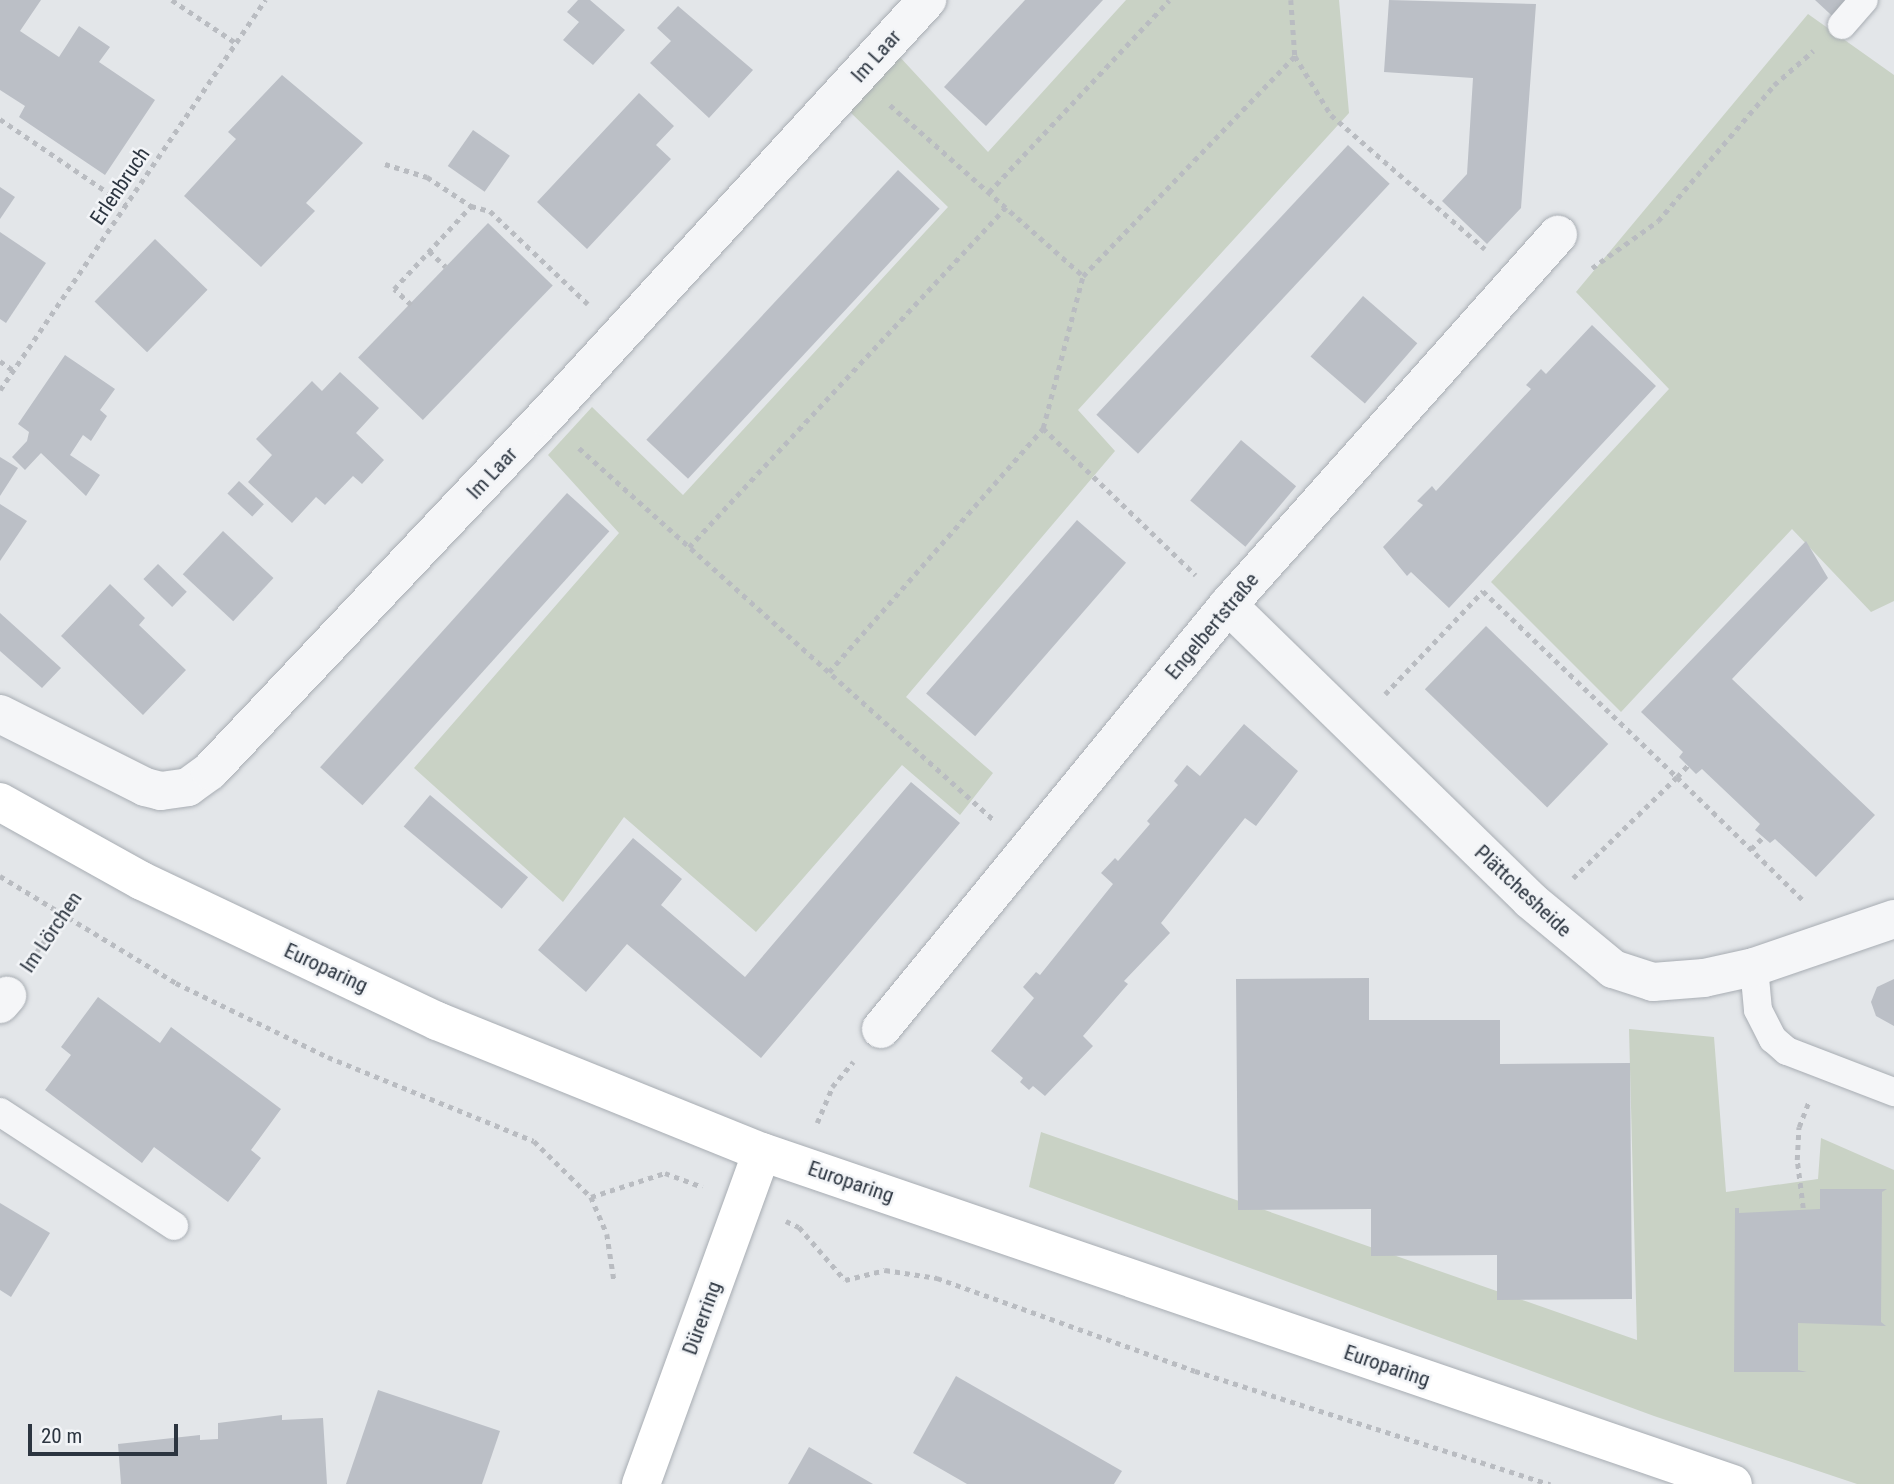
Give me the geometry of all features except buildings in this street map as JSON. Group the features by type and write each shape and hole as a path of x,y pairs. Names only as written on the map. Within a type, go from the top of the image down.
{"main road":[{"name":"Europaring","path":"0,802 101,858 437,1021 762,1152 1733,1484"},
{"name":"Dürerring","path":"641,1484 762,1152"}],"street":[{"name":"Im Laar","path":"0,714 145,787 161,791 188,787 219,761 545,417 618,333 927,0"},
{"name":"Engelbertstraße","path":"881,1029 1228,605 1517,277 1558,235"},
{"name":"Plättchesheide","path":"1228,605 1541,909 1613,969 1653,982 1703,978 1754,967 1894,919"}],"lane":[{"path":"1842,24 1864,0"},
{"path":"1754,967 1758,1010 1773,1040 1787,1051 1894,1092"},
{"path":"0,1112 174,1226"}],"path":[{"path":"172,0 236,43"},
{"name":"Erlenbruch","path":"0,390 265,0"},
{"path":"989,192 1169,0"},
{"path":"1291,0 1295,56 1331,115 1517,277"},
{"path":"1558,235 1592,269 1658,220 1774,85 1842,24"},
{"path":"830,672 1043,428 1083,276 1295,56"},
{"path":"858,76 1083,276"},
{"path":"0,120 125,205"},
{"path":"386,164 427,177 471,205 490,211 618,333"},
{"path":"411,305 394,289 471,205"},
{"path":"689,547 1006,206"},
{"path":"429,251 446,267"},
{"path":"0,361 13,370"},
{"path":"545,417 1027,851"},
{"path":"1043,428 1228,605"},
{"path":"1353,728 1483,592 1841,936"},
{"path":"1541,909 1688,765"},
{"path":"1751,849 1763,837"},
{"name":"Im Lörchen","path":"3,1000 101,858"},
{"path":"0,876 176,983 328,1057 534,1142 591,1197 607,1234 614,1280"},
{"path":"800,1165 832,1087 881,1029"},
{"path":"1803,1208 1798,1192 1799,1127 1823,1065"},
{"path":"845,1280 885,1270 937,1278 1195,1371 1549,1484"}],"shaded area":[{"path":"1126,0 1339,0 1349,113 1078,410 1115,451 906,697 993,773 960,815 902,765 756,932 624,817 563,902 414,768 619,533 548,455 592,407 683,495 948,207 848,110 898,55 988,152"},
{"path":"1808,14 1894,75 1894,601 1871,612 1792,529 1621,712 1491,582 1669,389 1576,292"},
{"path":"1629,1029 1714,1037 1726,1192 1818,1179 1821,1138 1894,1170 1894,1484 1857,1484 1654,1416 1029,1187 1041,1132 1637,1340"}]}
